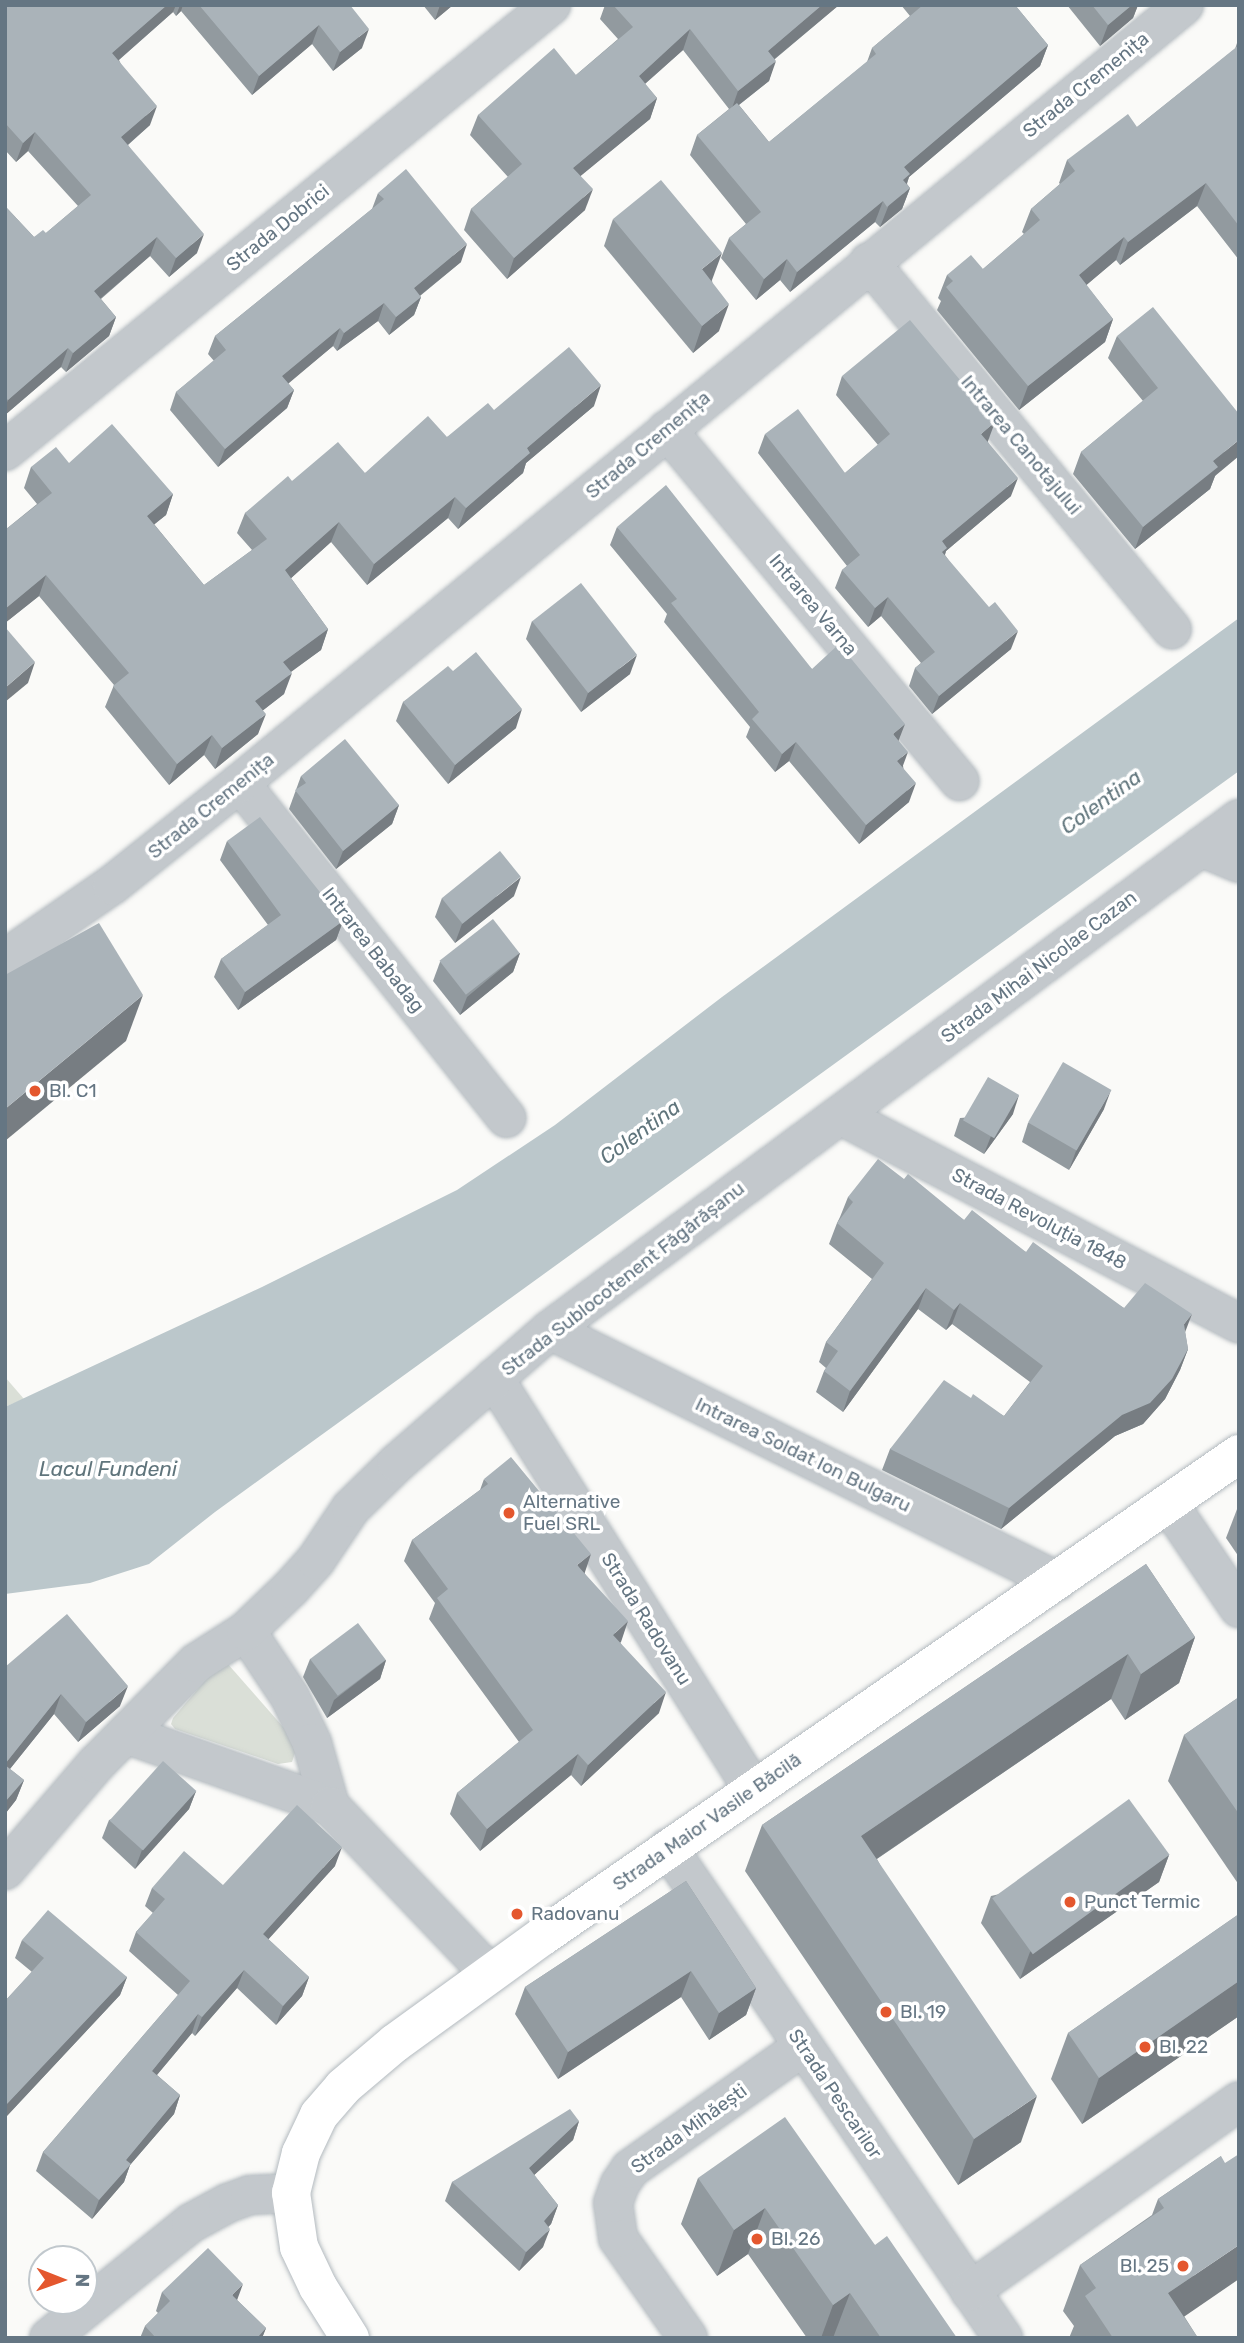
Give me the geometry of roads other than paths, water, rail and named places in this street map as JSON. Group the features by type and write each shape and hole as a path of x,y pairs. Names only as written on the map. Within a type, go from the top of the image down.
{"street":[{"name":"Strada Dobrici","path":"5,451 551,5"},
{"name":"Strada Cremenița","path":"5,959 112,885 240,783 1184,5"},
{"name":"Intrarea Canotajului","path":"869,262 1172,629"},
{"name":"Intrarea Varna","path":"667,430 959,780"},
{"name":"Intrarea Babadag","path":"240,783 506,1118"},
{"name":"Strada Mihai Nicolae Cazan","path":"840,1115 1239,819"},
{"path":"1201,847 1239,863"},
{"name":"Strada Revoluția 1848","path":"840,1115 1239,1324"},
{"name":"Strada Sublocotenent Făgărășanu","path":"5,1870 126,1734 196,1663 246,1631 316,1560 351,1508 494,1378 550,1330 840,1115"},
{"name":"Intrarea Soldat Ion Bulgaru","path":"550,1330 1056,1581"},
{"name":"Strada Radovanu","path":"494,1378 753,1790"},
{"name":"Strada Maior Vasile Băcilă","path":"350,2338 318,2287 299,2247 291,2193 301,2152 319,2115 342,2087 395,2043 668,1848 1239,1454"},
{"path":"1168,1503 1239,1608"},
{"path":"246,1631 290,1697 312,1743 330,1805 490,1974"},
{"path":"126,1734 330,1805"},
{"name":"Strada Pescarilor","path":"668,1848 1003,2338"},
{"name":"Strada Mihăești","path":"688,2338 618,2238 613,2203 620,2184 630,2169 802,2046"},
{"path":"970,2291 1239,2101"},
{"path":"49,2338 191,2223 228,2203 250,2195 291,2193"}],"water":[{"name":"Lacul Fundeni","path":"1239,618 1239,771 215,1512 149,1564 90,1583 5,1594 5,1407 262,1287 457,1190 555,1125 722,997"}],"place":[{"name":"Bl. C1","path":"35,1091"},
{"name":"Alternative Fuel SRL","path":"509,1513"},
{"name":"Punct Termic","path":"1070,1902"},
{"name":"Radovanu","path":"517,1914"},
{"name":"Bl. 19","path":"886,2012"},
{"name":"Bl. 22","path":"1145,2047"},
{"name":"Bl. 26","path":"757,2239"},
{"name":"Bl. 25","path":"1183,2266"}],"water label":[{"name":"Colentina","path":"1101,802"},
{"name":"Colentina","path":"640,1132"}]}
